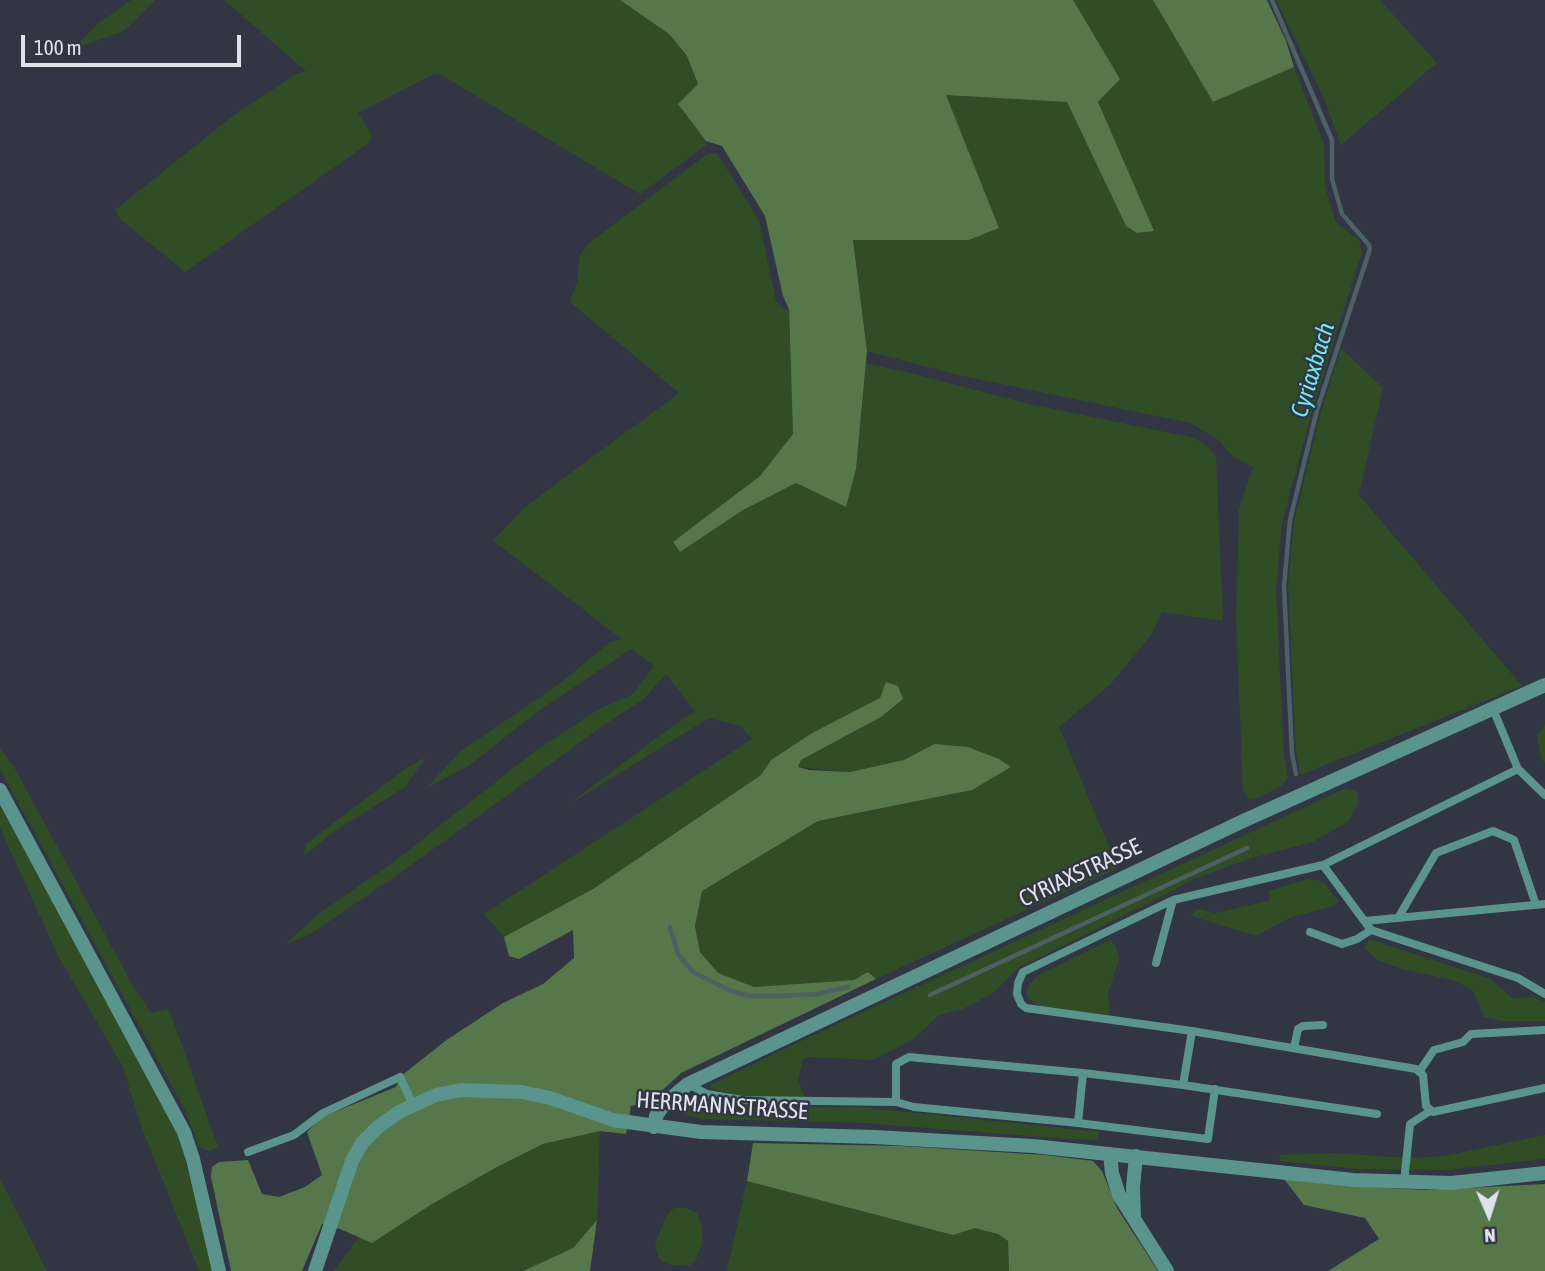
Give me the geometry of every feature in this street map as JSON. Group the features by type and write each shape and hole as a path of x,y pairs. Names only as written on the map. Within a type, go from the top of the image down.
{"street":[{"name":"CYRIAXSTRASSE","path":"654,1127 656,1116 665,1103 688,1084 1241,822 1545,685"},
{"path":"0,790 184,1132 193,1159 219,1271"},
{"name":"HERRMANNSTRASSE","path":"315,1271 352,1161 362,1143 378,1127 413,1105 448,1091 511,1091 550,1098 613,1120 701,1132 874,1137 1033,1146 1289,1174 1404,1182 1451,1182 1545,1173"},
{"path":"1110,1154 1112,1173 1119,1195 1167,1271"},
{"path":"1133,1218 1136,1156"}],"lane":[{"path":"1493,709 1518,769 1545,795"},
{"path":"1430,1111 1426,1106 1423,1075 1404,1066 1192,1031 1026,1008 1017,994 1018,983 1023,972 1173,900 1323,864 1518,769"},
{"path":"1364,921 1398,918 1541,904 1514,840 1493,831 1436,853 1398,918"},
{"path":"1323,864 1371,930 1518,978 1545,994"},
{"path":"1156,963 1173,900"},
{"path":"1310,932 1342,944 1371,930"},
{"path":"1294,1048 1298,1029 1303,1026 1323,1025"},
{"path":"1419,1072 1434,1050 1463,1042 1471,1034 1545,1030"},
{"path":"1183,1085 1192,1031"},
{"path":"896,1102 896,1064 909,1056 1183,1085 1377,1114"},
{"path":"1078,1123 1083,1073"},
{"path":"248,1152 294,1135 323,1113 400,1077 413,1105"},
{"path":"688,1084 708,1094 743,1100 896,1102 914,1107 1208,1139 1215,1089"},
{"path":"1404,1182 1410,1124 1430,1111 1545,1088"}],"green space":[{"path":"131,0 155,0 124,31 73,49 98,24"},
{"path":"224,0 620,0 669,34 687,56 698,84 678,104 706,141 706,145 640,194 443,76 434,74 358,113 372,135 369,143 185,272 120,219 115,210 234,115 296,74 306,71"},
{"path":"620,0 1073,0 1120,79 1098,102 1154,231 1137,233 1126,226 1067,102 946,95 999,228 969,240 853,240 867,351 856,469 846,507 796,483 743,510 680,552 673,542 760,476 793,434 789,309 783,296 765,216 722,146 706,141 678,104 698,84 687,56 669,34"},
{"path":"1073,0 1153,0 1213,102 1294,67 1324,144 1325,187 1336,222 1359,240 1362,252 1312,411 1282,523 1276,590 1284,755 1288,778 1281,786 1256,799 1248,800 1243,790 1236,619 1239,509 1253,467 1232,456 1220,441 1190,423 958,375 867,351 853,240 969,240 945,95 1067,102 1126,226 1098,102 1119,79"},
{"path":"1153,0 1267,0 1286,41 1294,67 1213,102"},
{"path":"1276,0 1380,0 1437,63 1341,145 1324,98"},
{"path":"717,153 759,220 776,301 784,309 789,309 793,434 760,476 674,542 680,552 743,510 796,483 846,507 856,469 866,363 1029,404 1195,438 1210,448 1216,457 1223,621 1162,612 1151,635 1111,684 1059,727 1118,868 876,979 868,972 854,980 754,987 717,973 700,952 695,926 702,891 818,821 972,790 1011,767 999,759 934,744 904,760 850,772 798,767 801,760 881,717 881,698 812,733 771,760 761,775 593,889 504,937 484,914 752,739 741,726 709,718 568,805 695,711 666,674 644,699 399,874 312,933 285,945 317,915 396,860 534,752 599,709 633,694 654,666 631,649 540,710 467,767 426,788 461,751 559,684 610,642 622,639 493,541 525,507 679,393 570,302 577,282 580,255 589,243 707,154"},
{"path":"1341,348 1383,388 1359,495 1522,686 1300,775 1296,753 1288,584 1294,522 1321,412"},
{"path":"886,682 898,686 903,699 881,717 801,760 798,767 850,772 904,760 934,744 968,747 999,759 1011,767 972,790 818,821 702,891 695,926 700,952 718,973 754,987 854,980 868,972 876,979 681,1073 652,1100 631,1106 626,1134 600,1131 543,1144 432,1204 372,1243 322,1224 302,1271 231,1271 211,1177 212,1167 219,1162 248,1160 262,1194 279,1197 305,1187 322,1175 307,1132 322,1117 396,1087 400,1077 445,1041 503,1003 543,984 574,958 573,930 519,959 509,956 504,937 593,889 761,775 771,760 812,733 880,698"},
{"path":"1545,724 1545,763 1541,758 1537,736"},
{"path":"0,748 14,767 132,984 151,1013 169,1009 218,1147 209,1151 199,1147 185,1110 0,769"},
{"path":"426,757 405,787 332,833 304,856 306,844 406,768"},
{"path":"1346,788 1357,792 1358,804 1348,822 1312,842 1252,858 1191,880 1020,967 992,994 963,1009 939,1015 915,1038 880,1057 871,1060 803,1059 798,1079 805,1099 742,1096 712,1089 710,1085 807,1038"},
{"path":"0,800 179,1135 212,1271 199,1271 143,1131 122,1065 58,956 0,828"},
{"path":"1307,879 1323,881 1339,902 1331,907 1291,917 1256,936 1191,916 1197,909 1215,913 1269,901 1268,891"},
{"path":"1369,939 1491,979 1512,998 1533,997 1545,1002 1545,1021 1501,1021 1484,1017 1473,991 1456,981 1402,969 1377,960 1365,948"},
{"path":"1110,940 1116,946 1119,959 1108,993 1110,1015 1041,1007 1027,998 1027,988 1038,975"},
{"path":"691,1099 801,1107 860,1107 1100,1132 1097,1140 864,1123 702,1119 681,1113 679,1104"},
{"path":"600,1131 597,1220 573,1248 523,1271 334,1271 359,1237 372,1242 432,1204 543,1144"},
{"path":"1545,1135 1545,1159 1447,1170 1357,1169 1279,1161 1280,1155 1334,1153 1407,1158 1444,1156"},
{"path":"753,1143 901,1146 1045,1155 1093,1161 1102,1171 1117,1208 1158,1271 1009,1271 1008,1241 998,1234 975,1228 953,1235 747,1181"},
{"path":"0,1179 47,1271 0,1271"},
{"path":"1284,1179 1344,1186 1426,1190 1545,1184 1545,1271 1328,1271 1379,1239 1365,1218 1304,1205"},
{"path":"747,1181 953,1235 975,1228 998,1234 1008,1241 1009,1271 727,1271"},
{"path":"674,1208 686,1208 697,1213 702,1228 702,1243 696,1260 689,1266 662,1262 655,1245 665,1218"},
{"path":"597,1220 590,1271 523,1271 573,1248"}],"waterway":[{"name":"Cyriaxbach","path":"1272,0 1332,140 1332,179 1342,214 1370,249 1317,410 1290,520 1284,586 1292,754 1296,774"},
{"path":"930,995 1247,848"},
{"path":"670,927 678,954 693,972 731,991 749,996 782,996 818,994 848,987"}]}
